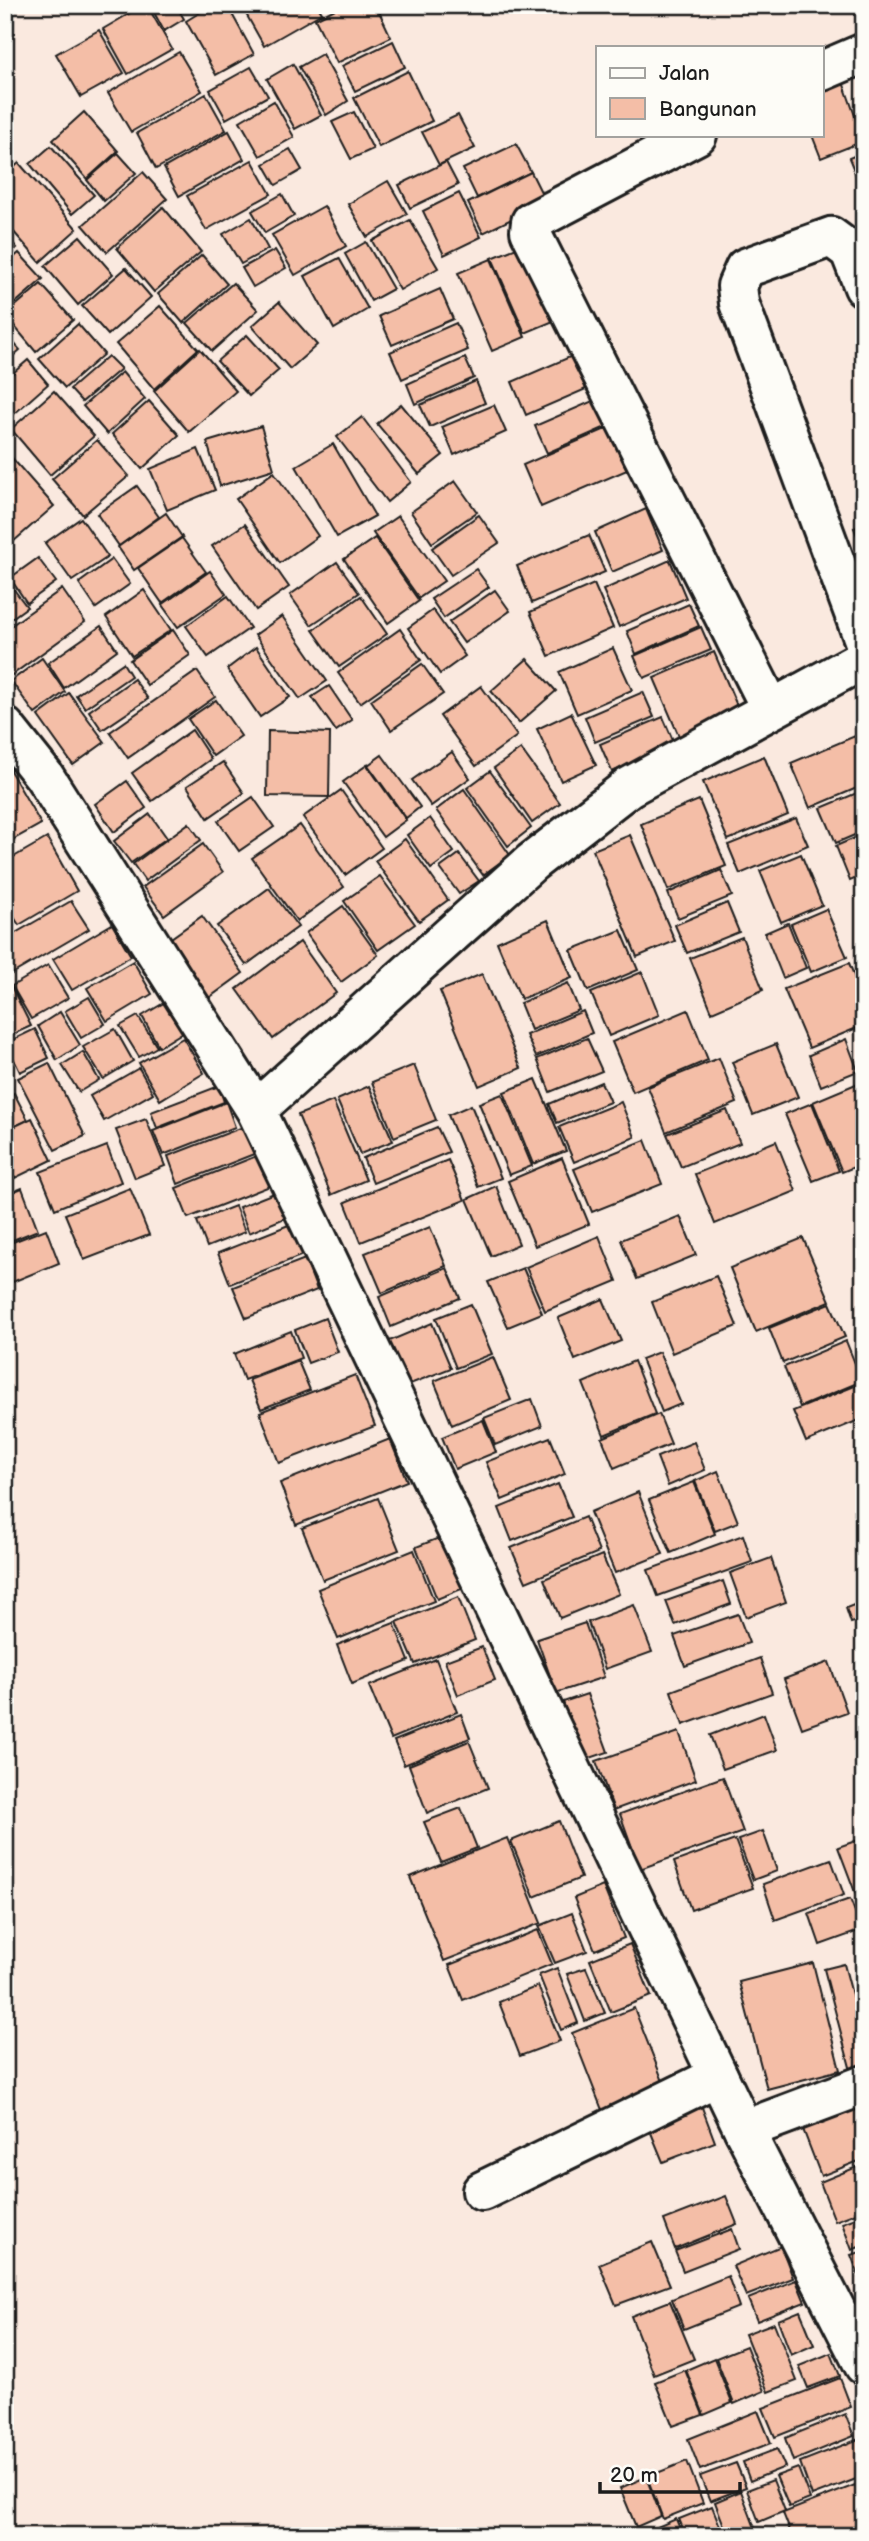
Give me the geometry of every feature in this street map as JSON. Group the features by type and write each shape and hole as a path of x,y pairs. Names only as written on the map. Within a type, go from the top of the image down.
{"street":[{"path":"824,70 864,53"},
{"path":"695,136 531,222 530,230 771,709"},
{"path":"864,287 850,251 831,237 745,268 737,286 739,303 864,640"},
{"path":"256,1110 532,862 629,787 864,659"},
{"path":"5,727 44,776 256,1110 744,2130 864,2365"},
{"path":"482,2192 719,2076"},
{"path":"744,2130 864,2085"}],"building":[{"path":"147,5 172,49 128,74 103,29"},
{"path":"150,5 176,5 184,19 164,31"},
{"path":"212,5 227,5 254,54 216,75 186,21"},
{"path":"241,5 317,5 322,13 264,46"},
{"path":"343,5 376,5 391,37 337,63 315,19"},
{"path":"99,30 124,73 81,97 56,54"},
{"path":"393,41 405,67 355,91 342,66"},
{"path":"179,52 202,91 131,132 108,93"},
{"path":"322,54 348,101 326,115 299,67"},
{"path":"293,64 321,115 295,129 267,79"},
{"path":"251,67 268,96 226,119 210,90"},
{"path":"408,71 432,121 379,147 354,98"},
{"path":"843,82 864,141 821,158 812,136 824,136 824,90"},
{"path":"206,94 226,130 156,169 137,133"},
{"path":"274,101 294,137 260,156 240,121"},
{"path":"84,112 118,151 87,179 53,140"},
{"path":"354,112 373,149 351,159 332,122"},
{"path":"458,115 475,148 439,165 422,132"},
{"path":"229,131 244,159 179,196 164,168"},
{"path":"516,144 531,172 477,198 463,169"},
{"path":"51,146 94,195 72,214 30,164"},
{"path":"290,149 302,170 276,185 264,164"},
{"path":"864,152 864,195 849,158"},
{"path":"118,153 136,173 104,201 87,180"},
{"path":"252,160 271,194 206,230 187,196"},
{"path":"446,162 458,185 410,208 399,185"},
{"path":"19,163 77,229 40,262 5,222 5,175"},
{"path":"143,172 167,199 107,252 83,225"},
{"path":"531,172 546,202 483,233 468,203"},
{"path":"388,181 407,214 367,237 348,204"},
{"path":"459,193 481,237 444,255 423,211"},
{"path":"282,194 294,216 265,233 252,211"},
{"path":"324,206 346,246 295,275 272,235"},
{"path":"163,207 201,252 154,292 117,248"},
{"path":"251,218 268,249 241,264 223,234"},
{"path":"410,220 438,268 400,290 372,241"},
{"path":"5,234 17,248 5,258"},
{"path":"80,236 113,274 78,305 45,266"},
{"path":"366,242 393,289 371,301 345,254"},
{"path":"524,245 556,320 525,333 492,258"},
{"path":"275,250 286,268 253,287 242,268"},
{"path":"19,253 43,279 5,312 5,265"},
{"path":"202,255 227,284 183,323 158,294"},
{"path":"339,258 368,309 334,329 305,276"},
{"path":"491,259 525,337 492,351 458,273"},
{"path":"126,268 151,297 108,335 82,306"},
{"path":"233,283 258,310 212,351 187,323"},
{"path":"41,284 73,320 36,352 5,315"},
{"path":"440,289 453,319 392,345 379,316"},
{"path":"279,302 317,345 290,369 252,326"},
{"path":"160,306 198,349 154,389 116,344"},
{"path":"456,323 468,350 402,379 390,352"},
{"path":"78,324 104,354 65,388 39,359"},
{"path":"5,333 20,350 5,363"},
{"path":"247,335 279,370 249,396 217,361"},
{"path":"200,349 236,391 189,432 154,391"},
{"path":"108,356 121,369 82,402 70,389"},
{"path":"572,356 586,389 526,415 512,382"},
{"path":"465,358 474,378 415,404 407,384"},
{"path":"28,360 48,384 5,422 5,380"},
{"path":"122,372 145,399 107,434 83,406"},
{"path":"476,381 485,403 430,427 420,405"},
{"path":"54,391 94,436 50,475 11,429"},
{"path":"595,400 606,427 547,453 535,426"},
{"path":"149,401 179,435 142,469 112,434"},
{"path":"401,404 443,455 419,474 377,424"},
{"path":"494,405 506,432 454,455 442,427"},
{"path":"362,417 411,482 387,502 337,437"},
{"path":"261,426 274,469 220,486 207,442"},
{"path":"608,428 627,470 541,507 523,465"},
{"path":"97,440 129,476 83,515 52,479"},
{"path":"333,444 375,516 337,537 296,466"},
{"path":"198,449 215,490 167,510 150,469"},
{"path":"12,458 54,506 5,549 5,464"},
{"path":"274,472 318,536 280,563 236,499"},
{"path":"455,481 477,512 432,543 411,512"},
{"path":"137,486 159,517 119,546 97,514"},
{"path":"646,509 663,550 612,572 595,532"},
{"path":"166,513 182,537 134,570 118,547"},
{"path":"479,515 499,543 451,575 432,548"},
{"path":"398,516 444,581 419,598 373,533"},
{"path":"81,518 108,557 72,581 45,543"},
{"path":"245,524 289,587 256,610 212,546"},
{"path":"864,525 864,553 854,528"},
{"path":"589,535 605,572 532,603 517,566"},
{"path":"182,538 206,572 162,603 138,568"},
{"path":"375,538 419,601 388,623 344,559"},
{"path":"38,558 56,582 27,603 10,578"},
{"path":"112,559 130,584 96,608 79,583"},
{"path":"670,560 686,598 619,627 603,590"},
{"path":"337,562 359,593 311,625 290,595"},
{"path":"476,569 489,587 444,618 431,599"},
{"path":"210,571 226,594 178,627 162,605"},
{"path":"5,580 27,607 5,623"},
{"path":"594,584 613,628 549,656 530,612"},
{"path":"62,589 85,622 12,675 5,666 5,630"},
{"path":"144,590 171,630 132,656 106,617"},
{"path":"495,590 510,611 464,643 449,622"},
{"path":"228,596 250,628 208,657 186,626"},
{"path":"361,596 387,634 339,667 313,630"},
{"path":"689,604 699,626 636,654 627,631"},
{"path":"433,610 465,656 440,674 408,628"},
{"path":"282,616 327,681 300,699 255,635"},
{"path":"101,626 117,650 64,688 48,663"},
{"path":"701,627 711,650 644,678 634,656"},
{"path":"400,629 421,660 360,703 338,673"},
{"path":"173,630 190,655 147,685 130,660"},
{"path":"256,647 290,697 260,717 227,669"},
{"path":"613,648 632,690 577,714 559,672"},
{"path":"714,652 741,715 681,741 654,678"},
{"path":"42,658 65,692 35,714 11,681"},
{"path":"527,659 556,691 519,723 491,691"},
{"path":"123,663 131,676 85,708 76,695"},
{"path":"422,664 443,694 391,730 371,700"},
{"path":"197,671 215,697 128,758 110,732"},
{"path":"134,679 148,699 102,730 89,711"},
{"path":"329,686 352,720 336,731 312,697"},
{"path":"481,686 517,736 476,766 440,716"},
{"path":"643,692 654,717 595,742 585,717"},
{"path":"69,693 105,742 73,765 38,716"},
{"path":"216,700 241,736 213,756 188,719"},
{"path":"571,713 596,765 561,781 537,729"},
{"path":"663,717 675,745 612,772 600,744"},
{"path":"192,730 211,759 152,801 132,773"},
{"path":"268,731 330,733 329,797 267,796"},
{"path":"855,736 864,758 864,785 810,808 791,763"},
{"path":"521,749 560,803 532,823 494,768"},
{"path":"452,752 470,778 431,806 412,780"},
{"path":"382,755 420,807 406,818 368,765"},
{"path":"764,756 788,815 728,840 703,782"},
{"path":"223,762 244,793 208,818 187,786"},
{"path":"367,765 406,820 383,837 343,782"},
{"path":"8,767 41,824 5,844 5,769"},
{"path":"490,771 531,828 508,846 467,788"},
{"path":"127,781 146,808 114,832 95,804"},
{"path":"464,789 510,855 483,875 436,810"},
{"path":"341,790 382,848 345,875 303,817"},
{"path":"864,790 864,831 836,843 821,808"},
{"path":"253,797 274,827 239,851 218,821"},
{"path":"699,800 726,866 668,890 641,824"},
{"path":"150,814 167,838 131,863 114,841"},
{"path":"430,818 454,852 431,869 407,835"},
{"path":"796,818 808,845 740,874 728,845"},
{"path":"189,823 201,840 145,881 133,864"},
{"path":"300,825 344,887 297,921 252,858"},
{"path":"864,834 864,875 850,881 836,846"},
{"path":"630,835 675,941 637,957 593,850"},
{"path":"47,838 77,891 19,925 5,903 5,862"},
{"path":"405,839 448,900 419,921 375,861"},
{"path":"203,844 223,872 164,915 143,887"},
{"path":"459,854 479,881 459,894 440,868"},
{"path":"801,854 822,905 781,922 760,871"},
{"path":"721,870 732,896 678,918 668,893"},
{"path":"380,876 415,924 378,950 344,901"},
{"path":"269,888 298,927 246,965 217,926"},
{"path":"71,901 89,929 5,978 5,939"},
{"path":"727,903 739,932 687,953 675,925"},
{"path":"343,906 378,955 341,982 306,933"},
{"path":"5,909 14,925 5,930"},
{"path":"826,909 847,957 811,972 791,924"},
{"path":"202,916 243,973 206,1000 164,943"},
{"path":"548,920 572,978 521,999 497,942"},
{"path":"788,923 806,968 783,978 765,933"},
{"path":"112,924 131,956 72,990 53,959"},
{"path":"621,930 638,970 588,991 571,950"},
{"path":"742,937 763,990 712,1012 690,958"},
{"path":"300,942 336,993 273,1039 237,989"},
{"path":"133,961 152,994 107,1021 87,988"},
{"path":"849,963 864,1000 864,1025 809,1048 784,989"},
{"path":"48,965 68,998 31,1019 12,986"},
{"path":"642,972 659,1015 609,1036 591,993"},
{"path":"482,974 521,1068 479,1086 440,991"},
{"path":"568,983 579,1010 531,1030 520,1003"},
{"path":"11,986 31,1026 5,1038 5,988"},
{"path":"89,997 105,1024 81,1038 65,1011"},
{"path":"167,1001 185,1031 159,1047 142,1016"},
{"path":"688,1010 708,1060 633,1092 612,1042"},
{"path":"583,1011 592,1033 536,1057 526,1035"},
{"path":"60,1012 80,1045 57,1060 38,1026"},
{"path":"138,1016 157,1047 139,1057 120,1026"},
{"path":"35,1029 49,1058 20,1072 6,1043"},
{"path":"115,1029 133,1061 103,1079 83,1047"},
{"path":"183,1038 204,1073 160,1100 139,1063"},
{"path":"587,1038 602,1071 550,1092 537,1059"},
{"path":"846,1039 858,1071 821,1086 809,1055"},
{"path":"776,1044 798,1097 753,1115 732,1062"},
{"path":"83,1052 99,1080 79,1092 62,1065"},
{"path":"719,1058 737,1103 666,1132 648,1087"},
{"path":"49,1063 85,1136 55,1150 18,1078"},
{"path":"414,1065 436,1120 394,1137 372,1082"},
{"path":"139,1068 153,1093 104,1121 90,1096"},
{"path":"5,1074 12,1088 5,1091"},
{"path":"536,1079 566,1151 533,1164 504,1092"},
{"path":"863,1081 864,1163 842,1172 813,1102"},
{"path":"601,1082 610,1102 557,1123 549,1104"},
{"path":"219,1086 224,1102 157,1128 151,1112"},
{"path":"369,1086 393,1141 360,1154 337,1100"},
{"path":"14,1093 28,1120 5,1131 5,1097"},
{"path":"502,1094 532,1166 509,1175 479,1103"},
{"path":"333,1101 366,1180 331,1195 298,1115"},
{"path":"226,1102 235,1127 163,1155 153,1131"},
{"path":"621,1102 635,1137 574,1162 559,1127"},
{"path":"812,1103 839,1171 813,1181 785,1114"},
{"path":"471,1105 501,1178 478,1187 448,1115"},
{"path":"727,1110 740,1143 681,1167 667,1134"},
{"path":"32,1118 52,1160 13,1179 5,1163 5,1131"},
{"path":"146,1119 165,1166 135,1178 116,1130"},
{"path":"243,1127 254,1154 178,1184 168,1156"},
{"path":"437,1127 449,1152 373,1183 363,1158"},
{"path":"645,1140 662,1184 592,1212 574,1169"},
{"path":"776,1141 796,1191 715,1224 695,1174"},
{"path":"107,1146 121,1182 55,1209 40,1172"},
{"path":"259,1155 270,1186 188,1218 176,1188"},
{"path":"562,1158 589,1224 535,1246 508,1181"},
{"path":"448,1160 465,1200 361,1242 345,1202"},
{"path":"496,1186 519,1244 491,1256 467,1199"},
{"path":"22,1188 38,1230 5,1243 5,1195"},
{"path":"130,1188 149,1235 84,1260 65,1214"},
{"path":"274,1193 285,1218 249,1233 239,1207"},
{"path":"235,1206 245,1232 207,1247 197,1221"},
{"path":"680,1216 696,1255 637,1279 621,1240"},
{"path":"291,1224 303,1255 230,1284 218,1253"},
{"path":"430,1227 446,1266 382,1293 365,1253"},
{"path":"46,1229 59,1263 5,1285 5,1245"},
{"path":"599,1236 617,1281 545,1311 526,1267"},
{"path":"803,1238 830,1301 756,1332 730,1268"},
{"path":"305,1259 317,1290 246,1318 233,1287"},
{"path":"447,1268 460,1298 391,1327 379,1297"},
{"path":"523,1268 542,1313 508,1327 488,1282"},
{"path":"716,1276 737,1326 672,1353 652,1302"},
{"path":"603,1299 621,1341 575,1360 558,1318"},
{"path":"830,1303 845,1337 783,1363 769,1328"},
{"path":"471,1304 492,1354 456,1368 436,1318"},
{"path":"325,1318 338,1352 308,1363 295,1330"},
{"path":"432,1323 451,1368 405,1386 387,1342"},
{"path":"291,1331 301,1358 244,1380 234,1354"},
{"path":"846,1341 862,1381 800,1407 784,1367"},
{"path":"659,1352 681,1404 662,1412 641,1359"},
{"path":"493,1357 511,1400 452,1425 434,1381"},
{"path":"298,1361 310,1390 261,1409 249,1380"},
{"path":"634,1361 655,1414 604,1435 583,1383"},
{"path":"355,1375 375,1426 279,1463 260,1412"},
{"path":"862,1383 864,1418 806,1442 793,1411"},
{"path":"532,1399 542,1426 495,1445 484,1418"},
{"path":"659,1414 671,1444 614,1468 602,1438"},
{"path":"483,1420 496,1452 455,1469 442,1437"},
{"path":"550,1437 565,1474 502,1500 486,1462"},
{"path":"390,1439 407,1481 296,1525 280,1483"},
{"path":"694,1442 705,1470 668,1486 657,1457"},
{"path":"718,1471 738,1522 715,1531 695,1481"},
{"path":"694,1482 715,1534 671,1553 649,1500"},
{"path":"558,1484 572,1517 512,1541 499,1508"},
{"path":"638,1492 663,1554 615,1573 590,1512"},
{"path":"378,1498 399,1550 323,1580 302,1528"},
{"path":"585,1517 599,1552 526,1582 511,1548"},
{"path":"743,1535 752,1562 658,1596 648,1570"},
{"path":"444,1536 464,1588 437,1599 416,1547"},
{"path":"414,1550 434,1601 338,1639 318,1589"},
{"path":"602,1555 619,1594 560,1618 544,1579"},
{"path":"771,1558 786,1602 746,1617 730,1573"},
{"path":"723,1581 731,1604 675,1625 666,1601"},
{"path":"458,1597 475,1640 415,1664 397,1622"},
{"path":"864,1601 864,1619 851,1623 846,1608"},
{"path":"634,1605 652,1652 605,1669 588,1622"},
{"path":"738,1614 749,1643 685,1666 674,1636"},
{"path":"394,1623 409,1661 352,1684 337,1645"},
{"path":"585,1623 604,1677 556,1693 537,1639"},
{"path":"482,1647 495,1680 458,1695 445,1661"},
{"path":"760,1658 772,1693 683,1725 671,1691"},
{"path":"436,1659 457,1712 391,1739 369,1686"},
{"path":"829,1662 847,1712 802,1728 784,1679"},
{"path":"587,1694 608,1752 584,1760 563,1702"},
{"path":"461,1714 470,1738 404,1765 394,1741"},
{"path":"764,1714 777,1750 723,1769 710,1735"},
{"path":"679,1732 696,1780 614,1810 596,1761"},
{"path":"469,1741 488,1788 427,1813 409,1765"},
{"path":"723,1777 743,1832 640,1869 620,1814"},
{"path":"461,1808 477,1848 441,1862 424,1822"},
{"path":"559,1821 581,1878 534,1897 511,1841"},
{"path":"763,1831 777,1871 753,1880 738,1840"},
{"path":"507,1838 541,1923 444,1961 410,1877"},
{"path":"864,1838 864,1916 838,1847"},
{"path":"735,1840 753,1888 691,1910 674,1862"},
{"path":"831,1859 844,1895 775,1920 763,1884"},
{"path":"603,1886 624,1938 595,1950 574,1898"},
{"path":"850,1899 862,1930 820,1945 809,1913"},
{"path":"572,1913 587,1951 555,1963 539,1926"},
{"path":"538,1930 552,1964 463,2000 449,1965"},
{"path":"630,1944 651,1996 611,2012 590,1960"},
{"path":"813,1963 840,2070 767,2089 739,1982"},
{"path":"844,1964 864,2040 864,2068 851,2071 824,1969"},
{"path":"557,1968 578,2023 561,2030 539,1975"},
{"path":"586,1968 605,2013 585,2021 567,1974"},
{"path":"538,1986 560,2041 520,2056 499,2002"},
{"path":"634,2008 666,2089 604,2115 572,2033"},
{"path":"860,2101 864,2112 864,2159 821,2176 801,2124"},
{"path":"700,2102 715,2142 663,2162 647,2123"},
{"path":"864,2164 864,2210 835,2221 820,2182"},
{"path":"726,2196 737,2224 675,2249 664,2220"},
{"path":"864,2215 864,2245 852,2250 842,2223"},
{"path":"732,2229 739,2249 683,2271 675,2251"},
{"path":"652,2242 670,2285 616,2305 599,2264"},
{"path":"781,2246 793,2278 746,2296 733,2266"},
{"path":"864,2251 864,2289 851,2255"},
{"path":"728,2276 739,2307 684,2329 672,2299"},
{"path":"796,2280 805,2302 757,2321 748,2299"},
{"path":"670,2301 694,2359 654,2375 631,2316"},
{"path":"800,2311 814,2345 791,2355 778,2320"},
{"path":"774,2323 797,2381 768,2392 745,2334"},
{"path":"746,2346 764,2391 734,2404 716,2358"},
{"path":"831,2353 840,2376 808,2388 799,2366"},
{"path":"714,2358 732,2403 704,2415 686,2370"},
{"path":"685,2370 703,2415 673,2426 655,2382"},
{"path":"840,2378 851,2407 775,2437 763,2408"},
{"path":"758,2411 771,2443 700,2470 688,2439"},
{"path":"845,2414 854,2436 793,2461 785,2438"},
{"path":"859,2439 864,2452 864,2476 812,2496 800,2462"},
{"path":"777,2449 785,2467 750,2481 743,2462"},
{"path":"687,2461 703,2503 663,2519 647,2477"},
{"path":"736,2463 746,2487 710,2501 700,2476"},
{"path":"798,2468 810,2499 789,2507 776,2476"},
{"path":"646,2477 661,2516 636,2527 620,2488"},
{"path":"773,2480 785,2511 759,2522 747,2490"},
{"path":"855,2485 864,2508 864,2536 792,2536 783,2513"},
{"path":"741,2491 755,2528 728,2536 715,2502"},
{"path":"712,2506 724,2536 686,2536 679,2519"},
{"path":"676,2519 683,2536 636,2536"}]}
